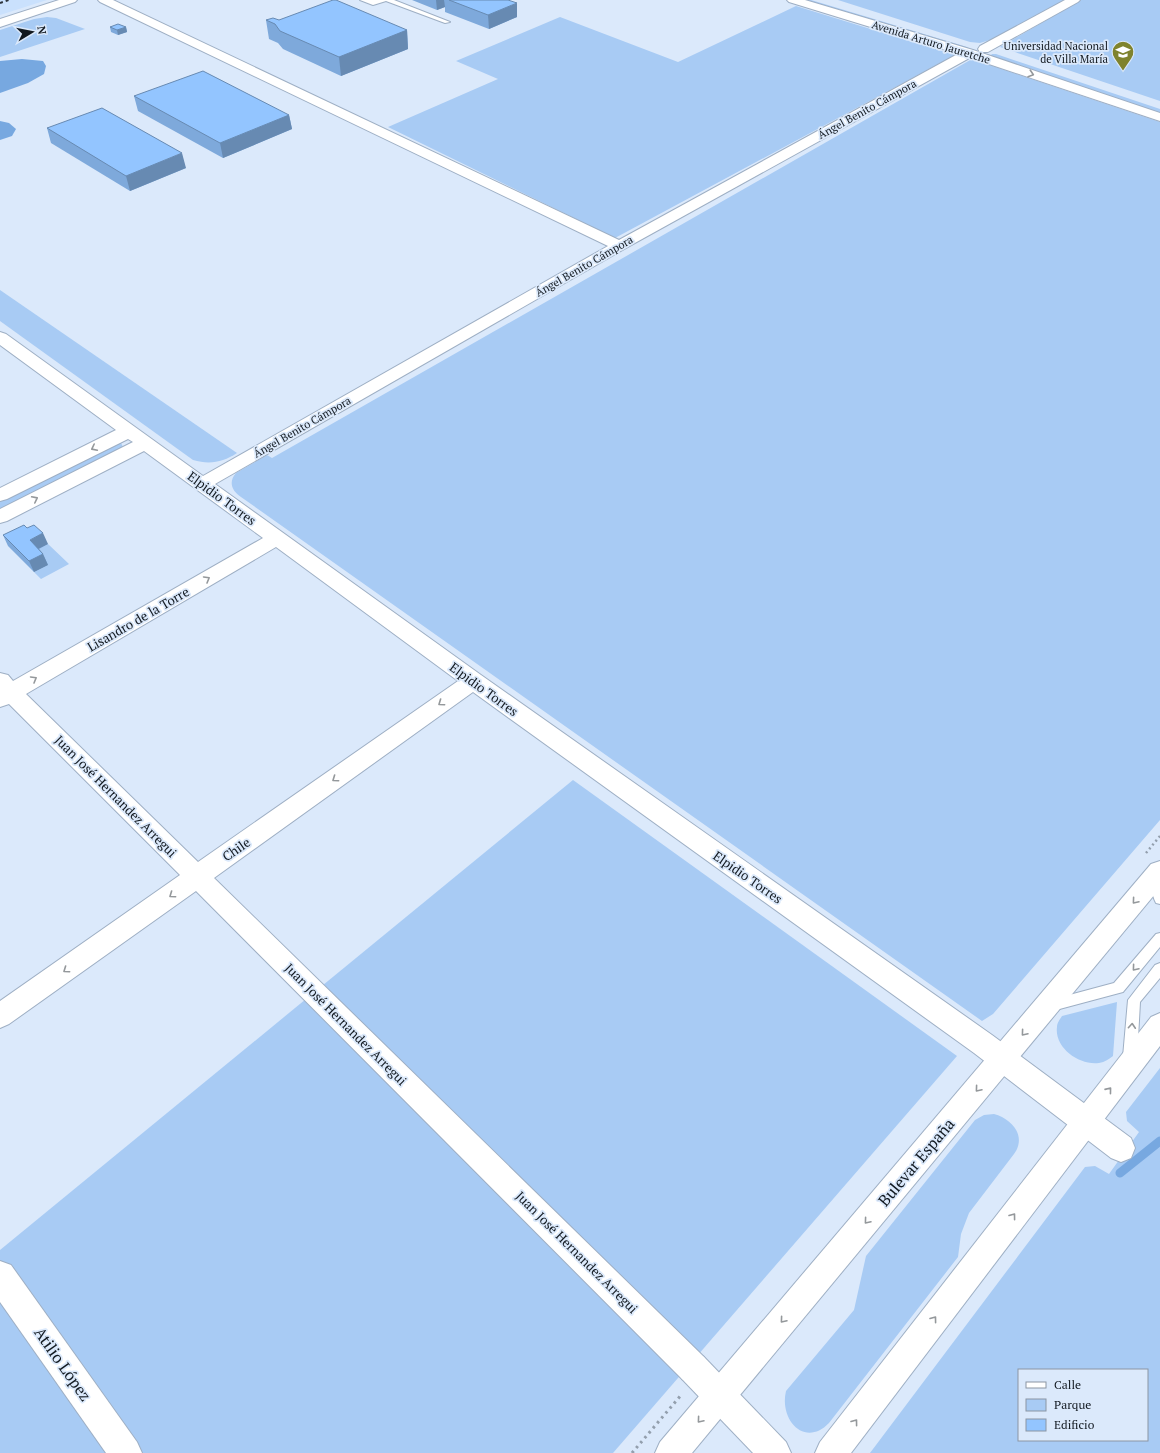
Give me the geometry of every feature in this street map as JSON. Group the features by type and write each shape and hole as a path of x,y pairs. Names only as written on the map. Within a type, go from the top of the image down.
{"street":[{"path":"0,23 71,0"},
{"path":"104,0 619,246"},
{"name":"Avenida Arturo Jauretche","path":"793,0 976,52 1160,107"},
{"name":"Avenida Arturo Jauretche","path":"821,0 976,52 1160,117"},
{"name":"Ángel Benito Cámpora","path":"202,484 619,246 1074,0"},
{"name":"Elpidio Torres","path":"3,344 137,437 473,681 971,1035 1121,1148"},
{"path":"0,495 137,437"},
{"path":"0,517 137,437"},
{"name":"Lisandro de la Torre","path":"4,691 277,538"},
{"name":"Chile","path":"0,1016 473,681"},
{"name":"Juan José Hernandez Arregui","path":"4,691 197,876 696,1371 775,1453"},
{"name":"Bulevar España","path":"672,1453 1047,1006 1159,882"},
{"path":"831,1453 1160,1025"},
{"name":"Atilio López","path":"0,1276 126,1453"}],"lane":[{"path":"363,0 373,3 384,0"},
{"path":"390,0 447,22"},
{"path":"1047,1006 1118,988 1160,938"},
{"path":"1129,1065 1134,1000 1160,969"}],"path":[{"path":"632,1453 696,1371"}],"shaded area":[{"path":"0,0 47,0 0,15"},
{"path":"22,59 43,61 46,66 44,74 28,83 0,93 0,61"},
{"path":"0,121 9,123 16,129 12,136 0,140"}],"green space":[{"path":"802,0 811,0 970,49"},
{"path":"838,0 1066,0 993,39 980,43 970,42"},
{"name":"Universidad Nacional de Villa María","path":"1081,0 1160,0 1160,101 1000,47"},
{"path":"796,6 955,55 615,238 388,127 498,79 456,61 560,17 678,62"},
{"path":"47,17 56,18 85,29 0,57 0,30 34,19"},
{"path":"992,54 996,54 1160,109 1160,114 990,56"},
{"path":"972,59 1160,122 1160,820 993,1014 982,1021 241,497 235,492 232,486 232,480 236,473 267,455 272,458"},
{"path":"0,290 237,453 227,459 216,462 199,462 193,460 0,321"},
{"path":"121,443 123,447 0,511 0,501 114,444"},
{"path":"48,544 69,564 41,579 34,572 48,565 34,551"},
{"path":"573,780 957,1056 613,1453 0,1453 0,1250"},
{"path":"1117,1002 1113,1056 1099,1063 1084,1062 1070,1054 1064,1048 1057,1035 1057,1027 1062,1016"},
{"path":"1160,1068 1160,1453 870,1453 1085,1167 1095,1166 1109,1174 1139,1132 1127,1121 1126,1112"},
{"path":"994,1114 1007,1120 1016,1129 1019,1141 1018,1147 969,1213 961,1234 958,1257 829,1423 820,1430 811,1433 803,1432 790,1420 786,1412 786,1391 854,1310 866,1256 975,1120 984,1115"}],"building":[{"path":"333,0 407,30 339,57 280,31 275,24 266,20 273,18 279,20"},
{"path":"449,0 508,0 517,3 488,15"},
{"path":"118,24 126,27 117,30 110,27"},
{"path":"203,71 289,115 220,143 134,96"},
{"path":"102,108 182,153 126,176 47,128"},
{"path":"24,525 27,528 34,525 43,533 30,540 43,554 29,561 3,535"}],"waterway":[{"path":"1120,1173 1160,1141"}],"railway":[{"path":"0,3 9,0"}],"place":[{"name":"Universidad Nacional de Villa María","path":"1123,72"}]}
